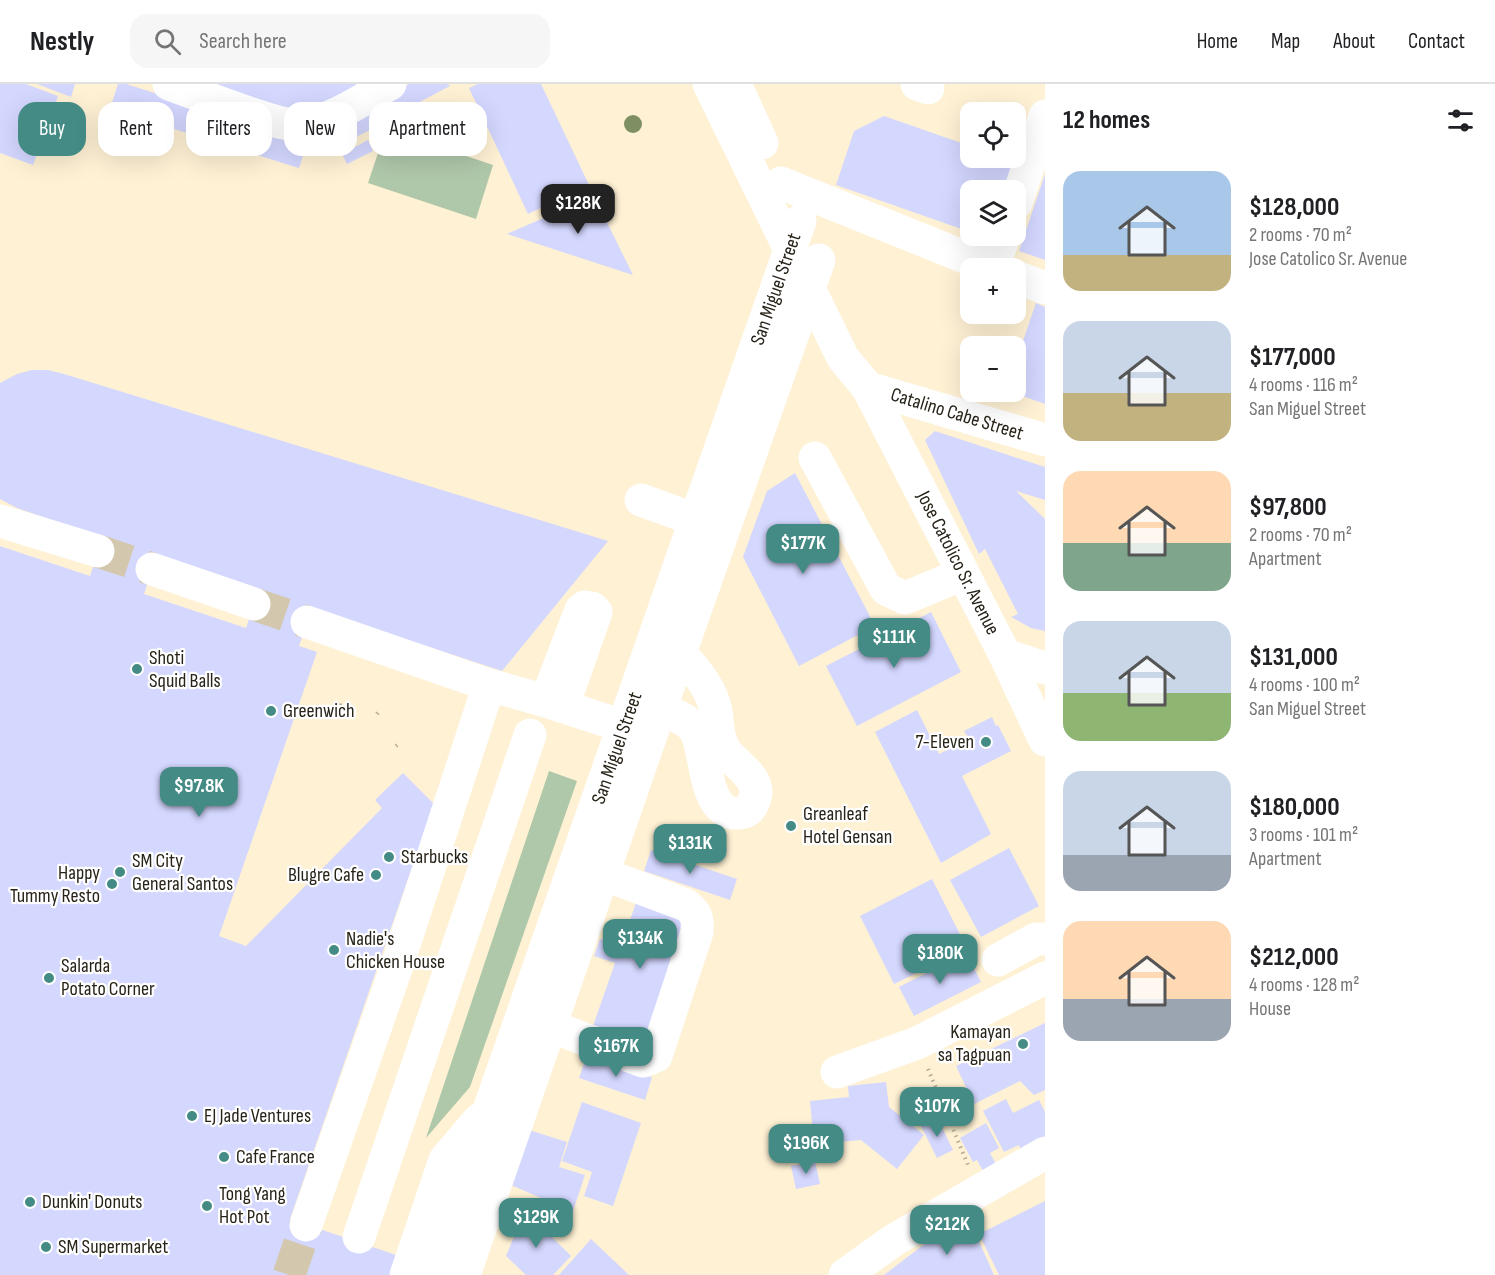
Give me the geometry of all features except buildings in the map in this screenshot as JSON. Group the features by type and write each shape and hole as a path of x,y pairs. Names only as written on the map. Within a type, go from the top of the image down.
{"street":[{"path":"170,84 274,120 300,126 327,118 390,84"},
{"name":"Jose Catolico Sr. Avenue","path":"709,84 804,255 864,350 868,388 1005,655 1045,740"},
{"name":"Jose Catolico Sr. Avenue","path":"735,84 781,183 804,255"},
{"path":"1024,180 1045,116"},
{"path":"781,183 968,258"},
{"name":"San Miguel Street","path":"464,1275 603,874 645,723 696,520 804,255"},
{"name":"San Miguel Street","path":"434,1275 490,1107 645,723 680,653 804,255"},
{"path":"1026,281 1045,288"},
{"name":"Catalino Cabe Street","path":"868,388 1045,440"},
{"path":"815,458 886,589 905,598 963,574"},
{"path":"641,500 696,520"},
{"path":"0,521 98,551"},
{"path":"152,569 254,604"},
{"path":"307,622 489,685 554,703 645,723 685,720 694,729 703,755 709,785 717,804 727,810 745,812 752,807 755,799 752,778 723,749 719,737 716,708 710,694 700,676 680,653"},
{"path":"1005,655 1045,668"},
{"path":"306,1224 402,950 489,685"},
{"path":"359,1237 530,735"},
{"path":"550,1026 643,1061 656,1056 697,932 698,918 686,905 603,874"},
{"path":"998,960 1036,939 1045,939"},
{"path":"402,950 452,965"},
{"path":"837,1072 917,1043 1045,978"},
{"path":"406,1275 445,1160 490,1107"},
{"path":"845,1275 894,1240 1045,1154"}],"path":[{"path":"917,1043 979,1191"}],"green space":[{"path":"377,156 466,156 493,165 476,219 368,183"},
{"path":"549,771 577,781 470,1087 426,1138"}],"tunnel":[{"path":"98,551 152,569"},
{"path":"254,604 307,622"},
{"path":"289,1275 306,1225"}],"place":[{"name":"Shoti Squid Balls","path":"137,669"},
{"name":"Greenwich","path":"271,711"},
{"name":"7-Eleven","path":"986,742"},
{"name":"Greanleaf Hotel Gensan","path":"791,826"},
{"name":"Starbucks","path":"389,857"},
{"name":"SM City General Santos","path":"120,872"},
{"name":"Blugre Cafe","path":"376,875"},
{"name":"Happy Tummy Resto","path":"112,884"},
{"name":"Nadie's Chicken House","path":"334,950"},
{"name":"Salarda Potato Corner","path":"49,978"},
{"name":"Kamayan sa Tagpuan","path":"1023,1044"},
{"name":"EJ Jade Ventures","path":"192,1116"},
{"name":"Cafe France","path":"224,1157"},
{"name":"Dunkin' Donuts","path":"30,1202"},
{"name":"Tong Yang Hot Pot","path":"207,1206"},
{"name":"SM Supermarket","path":"46,1247"}]}
